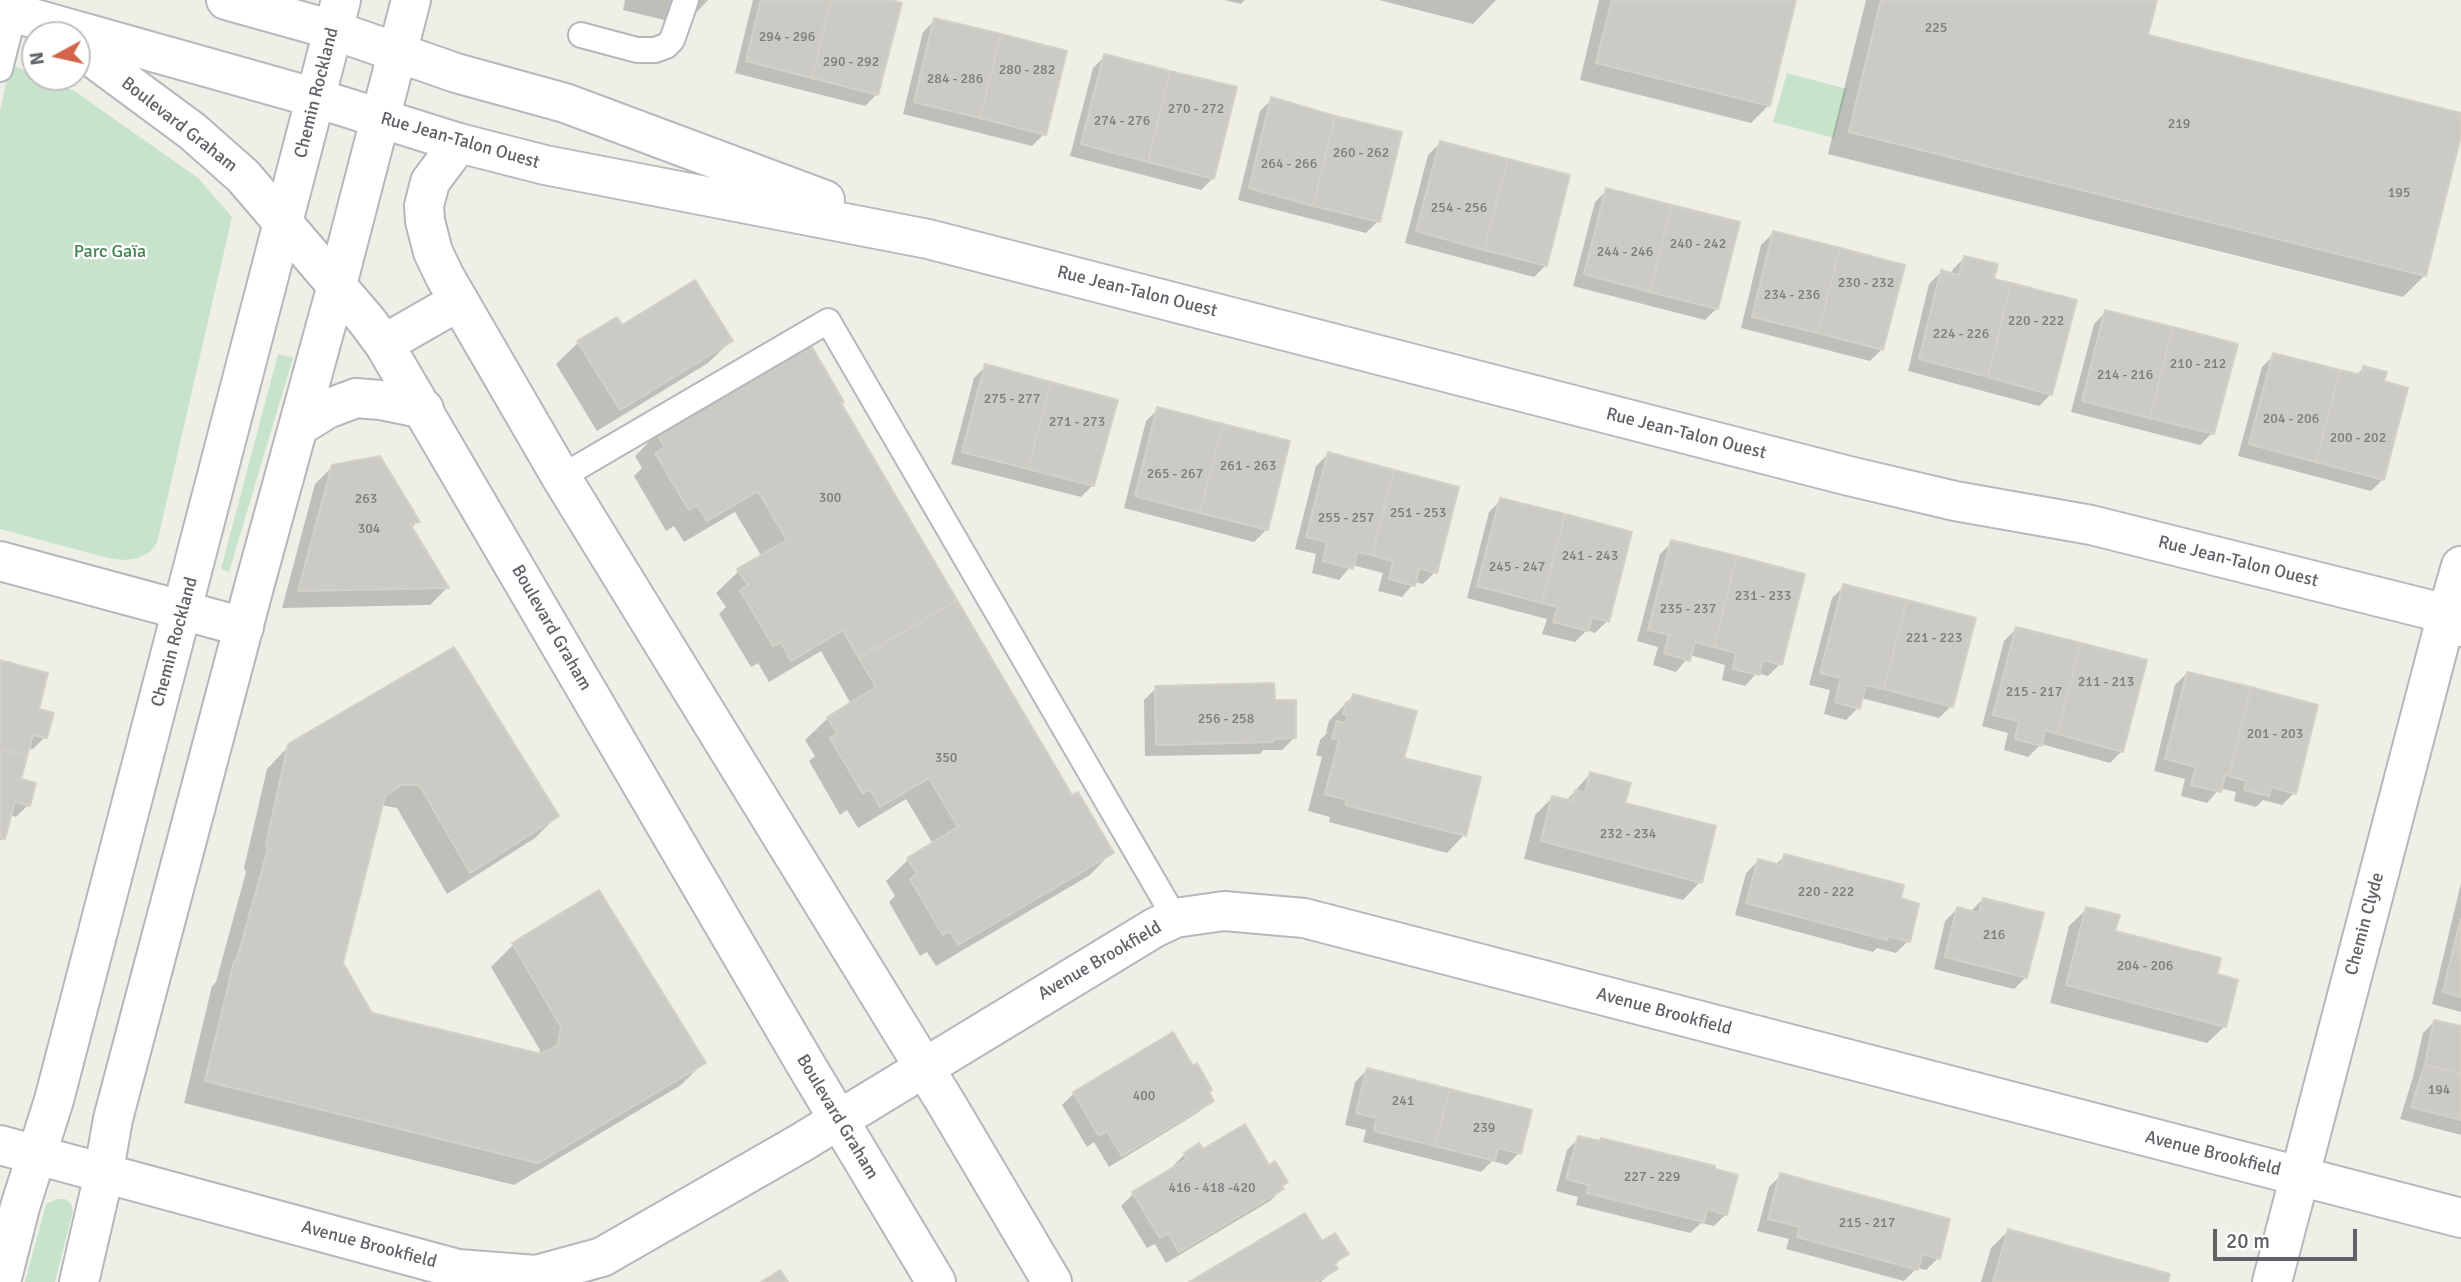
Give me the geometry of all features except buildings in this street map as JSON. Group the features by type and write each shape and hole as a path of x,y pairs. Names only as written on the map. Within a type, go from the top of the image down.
{"street":[{"name":"Rue Jean-Talon Ouest","path":"228,0 337,15 397,53 456,73 565,103 928,239"},
{"path":"79,1282 113,1119 411,0"},
{"name":"Chemin Rockland","path":"1,1282 54,1100 337,15"},
{"name":"Rue Jean-Talon Ouest","path":"30,20 316,98 459,143 545,165 928,239 1859,478 1955,501 2091,525 2456,617"},
{"name":"Boulevard Graham","path":"91,57 212,148 257,190 384,344 936,1282"},
{"path":"459,143 430,182 424,206 433,253 458,302 561,477 923,1066 1052,1282"},
{"path":"384,344 458,302"},
{"path":"298,427 334,406 356,398 424,409"},
{"path":"0,561 244,627"},
{"name":"Chemin Clyde","path":"2272,1282 2456,617 2461,566"},
{"name":"Avenue Brookfield","path":"0,1145 458,1269 536,1275 602,1257 839,1119 1154,928 1175,918 1224,911 1304,918 2461,1218"}],"lane":[{"path":"581,35 637,50 655,50 666,46 672,40 686,0"},
{"path":"0,69 30,20"},
{"path":"561,477 828,321 1175,918"}],"green space":[{"name":"Parc Gaïa","path":"10,64 21,69 21,91 76,92 198,178 232,217 157,543 150,552 138,558 108,558 0,529 0,111"},
{"path":"1787,73 1847,89 1834,138 1773,122"},
{"path":"278,354 293,358 229,572 221,569"},
{"path":"65,1199 71,1204 73,1211 55,1282 25,1282 46,1204"}]}
